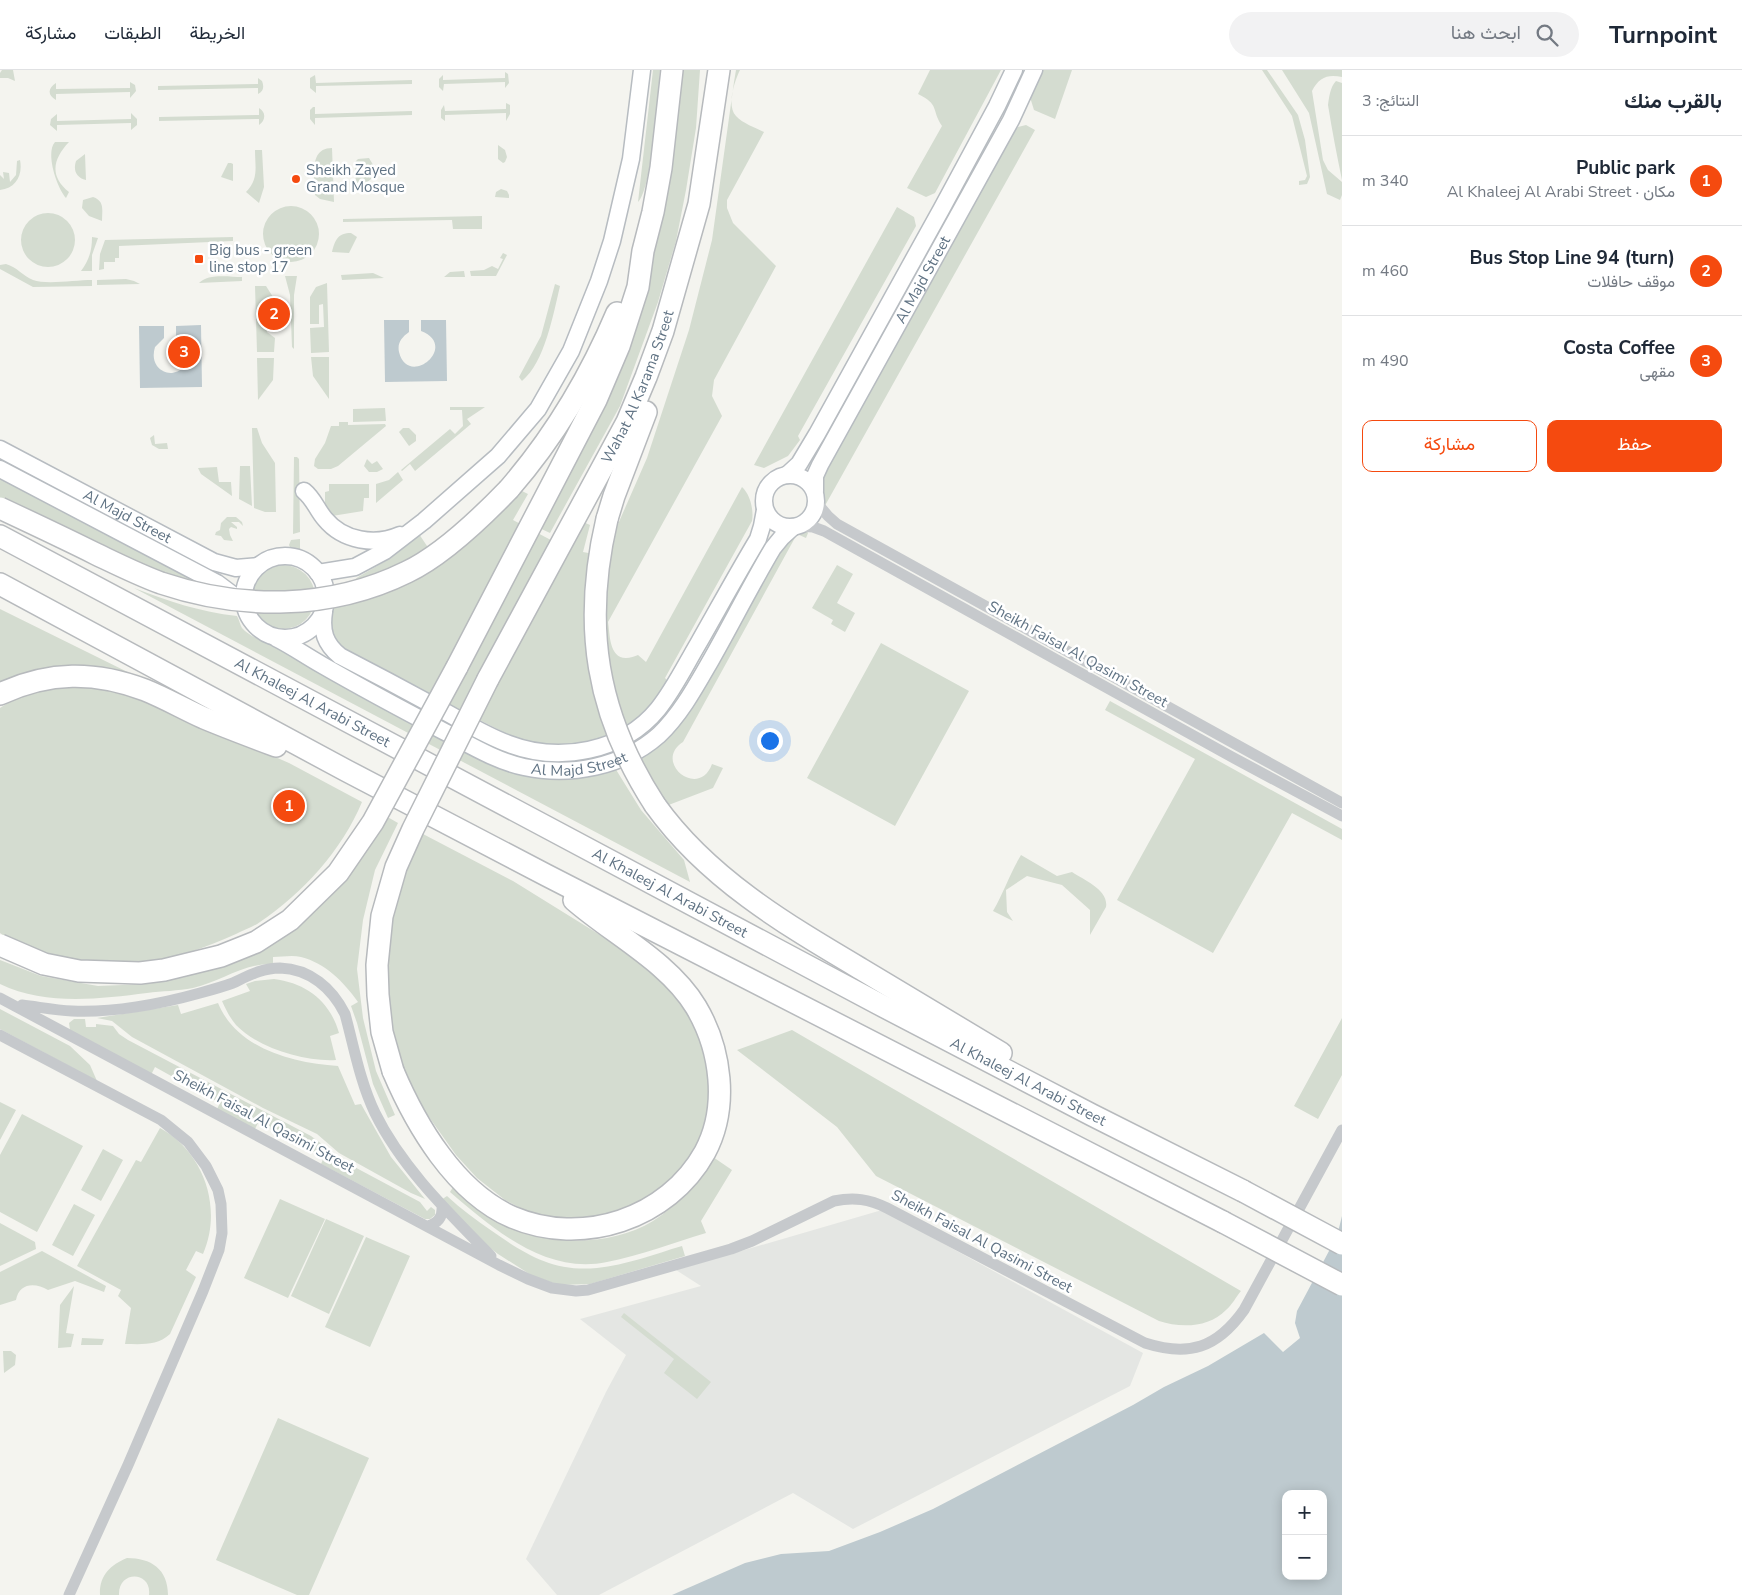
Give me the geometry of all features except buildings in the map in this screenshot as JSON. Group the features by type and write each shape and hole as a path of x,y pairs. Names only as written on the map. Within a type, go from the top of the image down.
{"highway":[{"name":"Wahat Al Karama Street","path":"0,945 44,964 79,971 140,973 164,970 221,956 256,942 290,920 338,873 373,822 457,668 596,400 619,346 640,275 643,251 661,168 672,70"},
{"name":"Wahat Al Karama Street","path":"546,875 584,908 650,958 675,980 695,1005 708,1030 719,1071 716,1123 705,1152 696,1165 672,1192 650,1207 610,1226 585,1229 554,1228 511,1217 469,1188 444,1160 423,1131 392,1071 382,1032 377,965 382,916 396,867 413,829 488,679 627,422 646,377 663,330 699,204 719,70"},
{"path":"699,204 693,253 668,350 656,389 614,496 598,560 595,593 595,635 604,692 619,740 641,784 655,806 690,848 733,886 806,937 1020,1065 1092,1115"},
{"path":"0,508 160,582 194,593 227,599 282,603 334,597 361,590 409,572 479,520 534,460 553,434 601,349 643,251"},
{"name":"Al Khaleej Al Arabi Street","path":"0,536 876,1003 1243,1191 1342,1244"},
{"path":"0,584 346,771 1342,1285"},
{"path":"0,594 63,617"},
{"path":"0,694 27,682 58,676 92,677 119,682 145,690 203,718 346,771"}],"street":[{"path":"318,573 355,567 385,550 429,517 498,456 538,409 571,351 599,281 622,203 631,159 642,70"},
{"name":"Al Majd Street","path":"787,475 799,464 816,434 942,208 997,106 1014,70"},
{"name":"Al Majd Street","path":"815,497 815,476 820,465 1011,120 1034,70"},
{"name":"Al Majd Street","path":"0,449 214,562 236,568 258,566"},
{"name":"Al Majd Street","path":"0,469 217,584 244,604"},
{"path":"787,475 804,478 815,497 816,508 810,518 795,527 786,527 773,521 765,510 763,503 766,490 774,480 787,475"},
{"path":"304,491 312,498 323,517 331,526 344,535 361,540 375,541 395,538 416,523 429,517"},
{"name":"Sheikh Faisal Al Qasimi Street","path":"815,497 824,512 837,524 1342,803"},
{"name":"Al Majd Street","path":"324,612 322,628 324,635 330,646 340,656 495,738 522,748 537,751 566,753 595,748 609,744 635,730 646,722 668,696 758,539 765,510"},
{"name":"Al Majd Street","path":"276,638 409,713 506,762 523,767 559,771 595,767 624,757 648,743 659,735 681,709 692,694 773,548 782,537 795,527"},
{"name":"Sheikh Faisal Al Qasimi Street","path":"795,527 813,527 824,531 1342,816"},
{"path":"289,556 310,564 318,573 324,582 326,592 324,612 319,621 305,634 286,639 276,638 267,634 252,622 244,604 244,594 246,583 258,566 267,560 289,556"},
{"name":"Sheikh Faisal Al Qasimi Street","path":"14,1004 73,1011 123,1008 197,994 230,984 252,973 266,969 280,968 307,974 325,986 345,1014 363,1082 375,1112 395,1145 442,1206 499,1264"},
{"name":"Sheikh Faisal Al Qasimi Street","path":"0,998 499,1264 528,1279 552,1288 576,1291 588,1290 682,1264 752,1241 834,1201 848,1198 861,1199 887,1208 1145,1343 1164,1349 1183,1350 1203,1345 1220,1336 1235,1323 1244,1310 1342,1130"},
{"path":"64,1031 65,1022 73,1011"},
{"path":"0,1035 167,1125 188,1142 206,1166 218,1190 221,1204 222,1233 219,1250 118,1488 70,1595"},
{"path":"428,1226 440,1219 443,1210 442,1206"}],"shaded area":[{"path":"2,70 13,70 15,81 8,78 0,78"},
{"path":"653,70 660,70 654,140 647,180 643,194 638,202"},
{"path":"677,70 700,70 696,128 676,241 658,302 620,406 550,533 535,526 619,351"},
{"path":"736,70 740,70 736,80 733,92"},
{"path":"930,70 1001,70 935,193 926,197 907,188 942,126 932,104 918,94"},
{"path":"1038,70 1072,70 1055,119 1034,110 1029,94"},
{"path":"1262,70 1267,70 1298,115 1305,140 1310,177 1307,184 1299,185 1299,181 1305,180 1307,176 1292,116"},
{"path":"1282,70 1342,70 1342,77 1328,76 1318,82 1312,91 1323,160 1328,170 1342,182 1340,200 1327,194 1309,113"},
{"path":"505,72 508,74 509,83 505,88 505,82 444,84 443,91 439,87 439,79 443,75 443,80 505,78"},
{"path":"315,75 316,83 412,80 412,84 316,86 316,93 310,88 310,78"},
{"path":"258,78 262,81 263,87 258,94 258,88 158,90 158,86 258,84"},
{"path":"1336,81 1342,83 1342,180 1328,105 1331,89"},
{"path":"130,82 135,85 136,91 130,98 130,92 56,94 56,100 50,94 51,87 56,83 56,89 130,88"},
{"path":"732,99 733,112 736,116 745,123 764,132 727,200 727,208 733,223 776,266 714,380 712,396 722,416 608,622 611,644 616,654 626,658 638,655 646,662 742,487 751,502 752,521 665,678 668,681 646,710 616,731 585,742 554,745 519,740 348,653 334,642 328,630 330,617 341,591 358,577 391,558 419,534 437,561 518,489 528,494 513,520 566,548 581,521 590,525 583,552 604,556 647,458 689,330 712,240"},
{"path":"506,103 510,105 510,114 506,121 506,113 445,115 445,121 441,118 441,110 444,105 445,111 506,109"},
{"path":"315,107 315,114 412,111 412,115 315,118 315,125 310,119 310,110"},
{"path":"259,108 264,116 263,121 259,125 259,119 159,121 159,117 259,115"},
{"path":"131,113 137,119 137,125 131,130 131,123 57,125 57,131 50,125 51,119 57,114 57,121 131,119"},
{"path":"1026,125 1035,130 822,511 813,503 811,491 1007,135 1018,127"},
{"path":"55,142 69,142 59,155 56,167 58,180 69,192 66,198 59,187 53,170 51,154"},
{"path":"498,145 505,150 507,157 503,163 498,159"},
{"path":"332,148 334,202 320,199 315,195 314,180 316,158 324,149"},
{"path":"255,150 262,150 264,187 259,203 246,192 255,177"},
{"path":"85,154 86,180 76,173 75,167 76,161"},
{"path":"369,158 378,173 358,190 356,188 355,162 358,159"},
{"path":"20,160 21,166 17,180 10,187 0,190 0,175 4,179 3,172 9,173 10,182 16,175 17,161"},
{"path":"228,163 233,164 233,181 221,177"},
{"path":"501,189 507,191 509,198 495,197 496,192"},
{"path":"93,197 101,203 102,221 89,216 82,208 83,200"},
{"path":"291,206 302,208 311,214 317,223 319,234 317,245 311,254 302,260 291,262 280,260 271,254 265,245 263,234 265,223 271,214 280,208"},
{"path":"897,207 914,217 916,226 798,436 800,440 788,456 764,468 754,465"},
{"path":"43,213 53,213 63,217 71,225 75,240 71,255 63,263 53,267 43,267 33,263 25,255 21,245 21,235 25,225 33,217"},
{"path":"482,216 482,229 453,229 452,220 343,222 343,219"},
{"path":"351,233 357,237 349,253 332,252 334,244 340,236"},
{"path":"92,237 98,238 92,255 92,271 81,271 90,255"},
{"path":"233,237 233,241 119,246 119,258 115,258 115,262 104,262 104,269 99,270 100,254 105,240"},
{"path":"503,253 507,255 496,276 471,276 470,271 484,270 492,266 498,269 503,259 500,258"},
{"path":"6,264 33,280 53,282 92,280 92,286 33,287 0,269 0,265"},
{"path":"464,271 465,277 444,277 450,272"},
{"path":"373,273 384,278 342,280 341,275"},
{"path":"285,276 297,276 294,295 294,349 292,347 290,295"},
{"path":"213,277 242,277 242,281 199,283"},
{"path":"126,279 140,284 97,285 97,280"},
{"path":"327,283 329,352 311,353 310,328 324,327 323,304 319,305 319,324 310,324 310,297 316,287"},
{"path":"555,284 560,286 547,337 537,362 522,381 519,377 541,336"},
{"path":"255,286 266,286 273,297 266,302 267,332 275,338 274,352 257,352"},
{"path":"384,320 409,320 409,332 401,340 399,352 404,362 412,366 420,366 434,354 435,346 432,338 421,331 421,320 446,320 447,381 385,382"},
{"path":"201,325 202,387 140,388 139,326 164,326 164,338 155,347 154,359 157,366 164,372 172,373 179,370 189,359 189,351 185,343 176,337 176,326"},
{"path":"311,357 329,357 329,399 313,376"},
{"path":"257,358 274,358 273,380 258,400"},
{"path":"450,407 485,407 467,419 471,424 415,471 410,464 402,471 401,470 450,429 455,434 463,426 462,410 450,410"},
{"path":"385,408 386,421 353,422 353,409"},
{"path":"339,422 348,422 348,425 385,424 386,426 338,466 331,469 318,469 314,466 315,459 325,443 331,426 339,426"},
{"path":"252,428 257,428 262,443 275,463 276,512 265,512 254,508"},
{"path":"403,428 409,428 416,435 416,441 409,446 399,432"},
{"path":"154,435 155,444 167,443 168,449 159,449 152,445 150,438"},
{"path":"294,457 299,459 300,532 293,534"},
{"path":"367,459 372,464 377,461 383,469 377,472 369,472 364,466"},
{"path":"240,466 250,466 252,506 239,499"},
{"path":"217,467 219,482 231,482 232,496 201,474 198,468"},
{"path":"398,472 403,480 376,503 376,484 389,480"},
{"path":"0,475 216,592 176,582 0,499"},
{"path":"329,484 369,484 369,498 364,498 363,511 332,516 325,506 325,492 329,491"},
{"path":"227,517 236,517 242,522 243,526 239,522 231,522 237,527 237,529 231,527 229,529 233,541 224,540 221,536 215,535 220,530 221,523"},
{"path":"806,529 808,533 806,538 797,534 683,742 675,750 673,759 675,767 681,774 689,778 698,779 706,774 712,764 723,768 713,788 666,806 633,759 651,747 787,536"},
{"path":"300,539 300,550 291,549 289,545 291,540"},
{"path":"277,565 289,565 306,574 313,585 315,597 313,609 306,620 289,629 277,629 265,624 256,615 251,603 251,591 256,579 265,570"},
{"path":"837,565 853,574 837,603 855,613 845,632 831,624 833,620 812,608"},
{"path":"134,588 184,605 210,612 237,616 242,628 246,632 265,642 280,646 485,758 615,768 641,810 684,860 690,882"},
{"path":"0,609 257,736 136,681 0,686"},
{"path":"881,643 969,691 895,826 807,778"},
{"path":"73,684 130,694 289,763 362,802 354,820 320,869 291,898 260,922 203,948 158,960 135,963 73,960 47,956 23,947 0,933 0,708 17,698 44,689"},
{"path":"1110,701 1342,829 1342,840 1292,813 1213,953 1117,900 1195,759 1105,710"},
{"path":"384,815 398,823 375,870 363,920 357,969 363,1018 376,1071 395,1115 388,1118 373,1084 351,1006 358,1002 347,987 333,974 318,964 301,957 273,957 273,964 252,966 193,988 92,999 36,996 0,984 0,960 41,976 98,986 147,984 185,977 256,948"},
{"path":"423,834 513,881 613,943 668,981 694,1010 718,1070 703,1145 657,1200 583,1222 532,1214 505,1200 477,1178 456,1155 414,1096 403,1068 392,1027 386,992 390,918 404,870"},
{"path":"1021,855 1057,876 1072,872 1095,886 1104,895 1106,907 1090,935 1090,910 1062,885 1027,876 1006,890 1007,912 1013,921 993,911"},
{"path":"274,979 286,981 306,989 315,995 330,1012 339,1033 330,1036 336,1060 310,1059 283,1052 269,1047 245,1033 236,1025 222,1001 250,991 246,984"},
{"path":"218,1003 227,1019 238,1032 268,1051 303,1061 338,1066 355,1105 361,1104 391,1157 425,1199 339,1153 317,1134 263,1108 132,1037 112,1021 97,1018 178,1005 181,1014"},
{"path":"0,1009 70,1046 90,1065 97,1081 0,1029"},
{"path":"1342,1018 1342,1075 1318,1119 1294,1106"},
{"path":"74,1019 85,1019 86,1027 96,1027 96,1024 113,1026 119,1034 128,1040 311,1136 347,1163 420,1202 427,1211 431,1207 435,1210 435,1215 430,1219 425,1219 321,1164 324,1157 258,1123 255,1129 217,1109 220,1103 155,1067 151,1075 70,1030 69,1023"},
{"path":"792,1030 1241,1291 1219,1316 1203,1323 1176,1325 1159,1321 876,1176 837,1127 737,1050"},
{"path":"0,1102 16,1110 0,1140"},
{"path":"22,1114 83,1146 37,1232 0,1212 0,1155"},
{"path":"160,1128 175,1138 188,1151 206,1183 210,1200 209,1236 203,1254 196,1251 186,1270 196,1277 170,1334 160,1341 143,1344 125,1344 131,1308 118,1296 121,1290 77,1266 136,1160 141,1162"},
{"path":"103,1149 123,1160 101,1201 81,1190"},
{"path":"713,1157 732,1170 701,1221 706,1233 607,1262 585,1264 563,1262 542,1255 502,1234 450,1192 453,1187 492,1219 530,1235 572,1241 594,1240 635,1230 662,1215 687,1192"},
{"path":"447,1196 474,1219 505,1240 541,1260 554,1264 582,1269 608,1267 682,1246 685,1256 590,1284 559,1285 531,1275 486,1245 441,1200"},
{"path":"280,1199 325,1219 288,1298 244,1278"},
{"path":"74,1204 95,1215 73,1256 52,1245"},
{"path":"882,1210 1143,1353 1130,1386 853,1529 793,1493 599,1595 557,1595 526,1559 606,1392 626,1355 580,1319 701,1286 676,1270"},
{"path":"1342,1216 1342,1595 672,1595 745,1563 781,1554 829,1551 933,1509 1164,1387 1208,1366 1264,1333 1283,1352 1300,1338 1295,1323 1297,1311 1337,1236"},
{"path":"326,1219 364,1236 329,1314 291,1296"},
{"path":"0,1223 35,1242 36,1249 0,1266"},
{"path":"366,1237 410,1256 370,1347 325,1327"},
{"path":"42,1251 106,1286 104,1292 75,1281 48,1290 33,1285 20,1290 16,1300 0,1305 0,1272"},
{"path":"74,1286 66,1333 74,1334 71,1347 58,1348 60,1305"},
{"path":"624,1313 711,1382 697,1399 664,1373 674,1359 621,1317"},
{"path":"82,1338 104,1339 102,1345 81,1345"},
{"path":"3,1351 11,1351 16,1355 15,1365 4,1373"},
{"path":"278,1418 369,1458 309,1595 297,1595 216,1560"},
{"path":"127,1558 144,1560 156,1567 165,1578 168,1595 149,1595 149,1587 145,1581 135,1577 124,1581 120,1587 119,1595 100,1595 101,1582 107,1572 115,1564"}],"place":[{"name":"Sheikh Zayed Grand Mosque","path":"296,179"},
{"name":"Big bus - green line stop 17","path":"199,259"},
{"name":"Bus Stop Line 94 (turn)","path":"274,314"},
{"name":"Costa Coffee","path":"184,352"},
{"name":"Public park","path":"289,806"}]}
